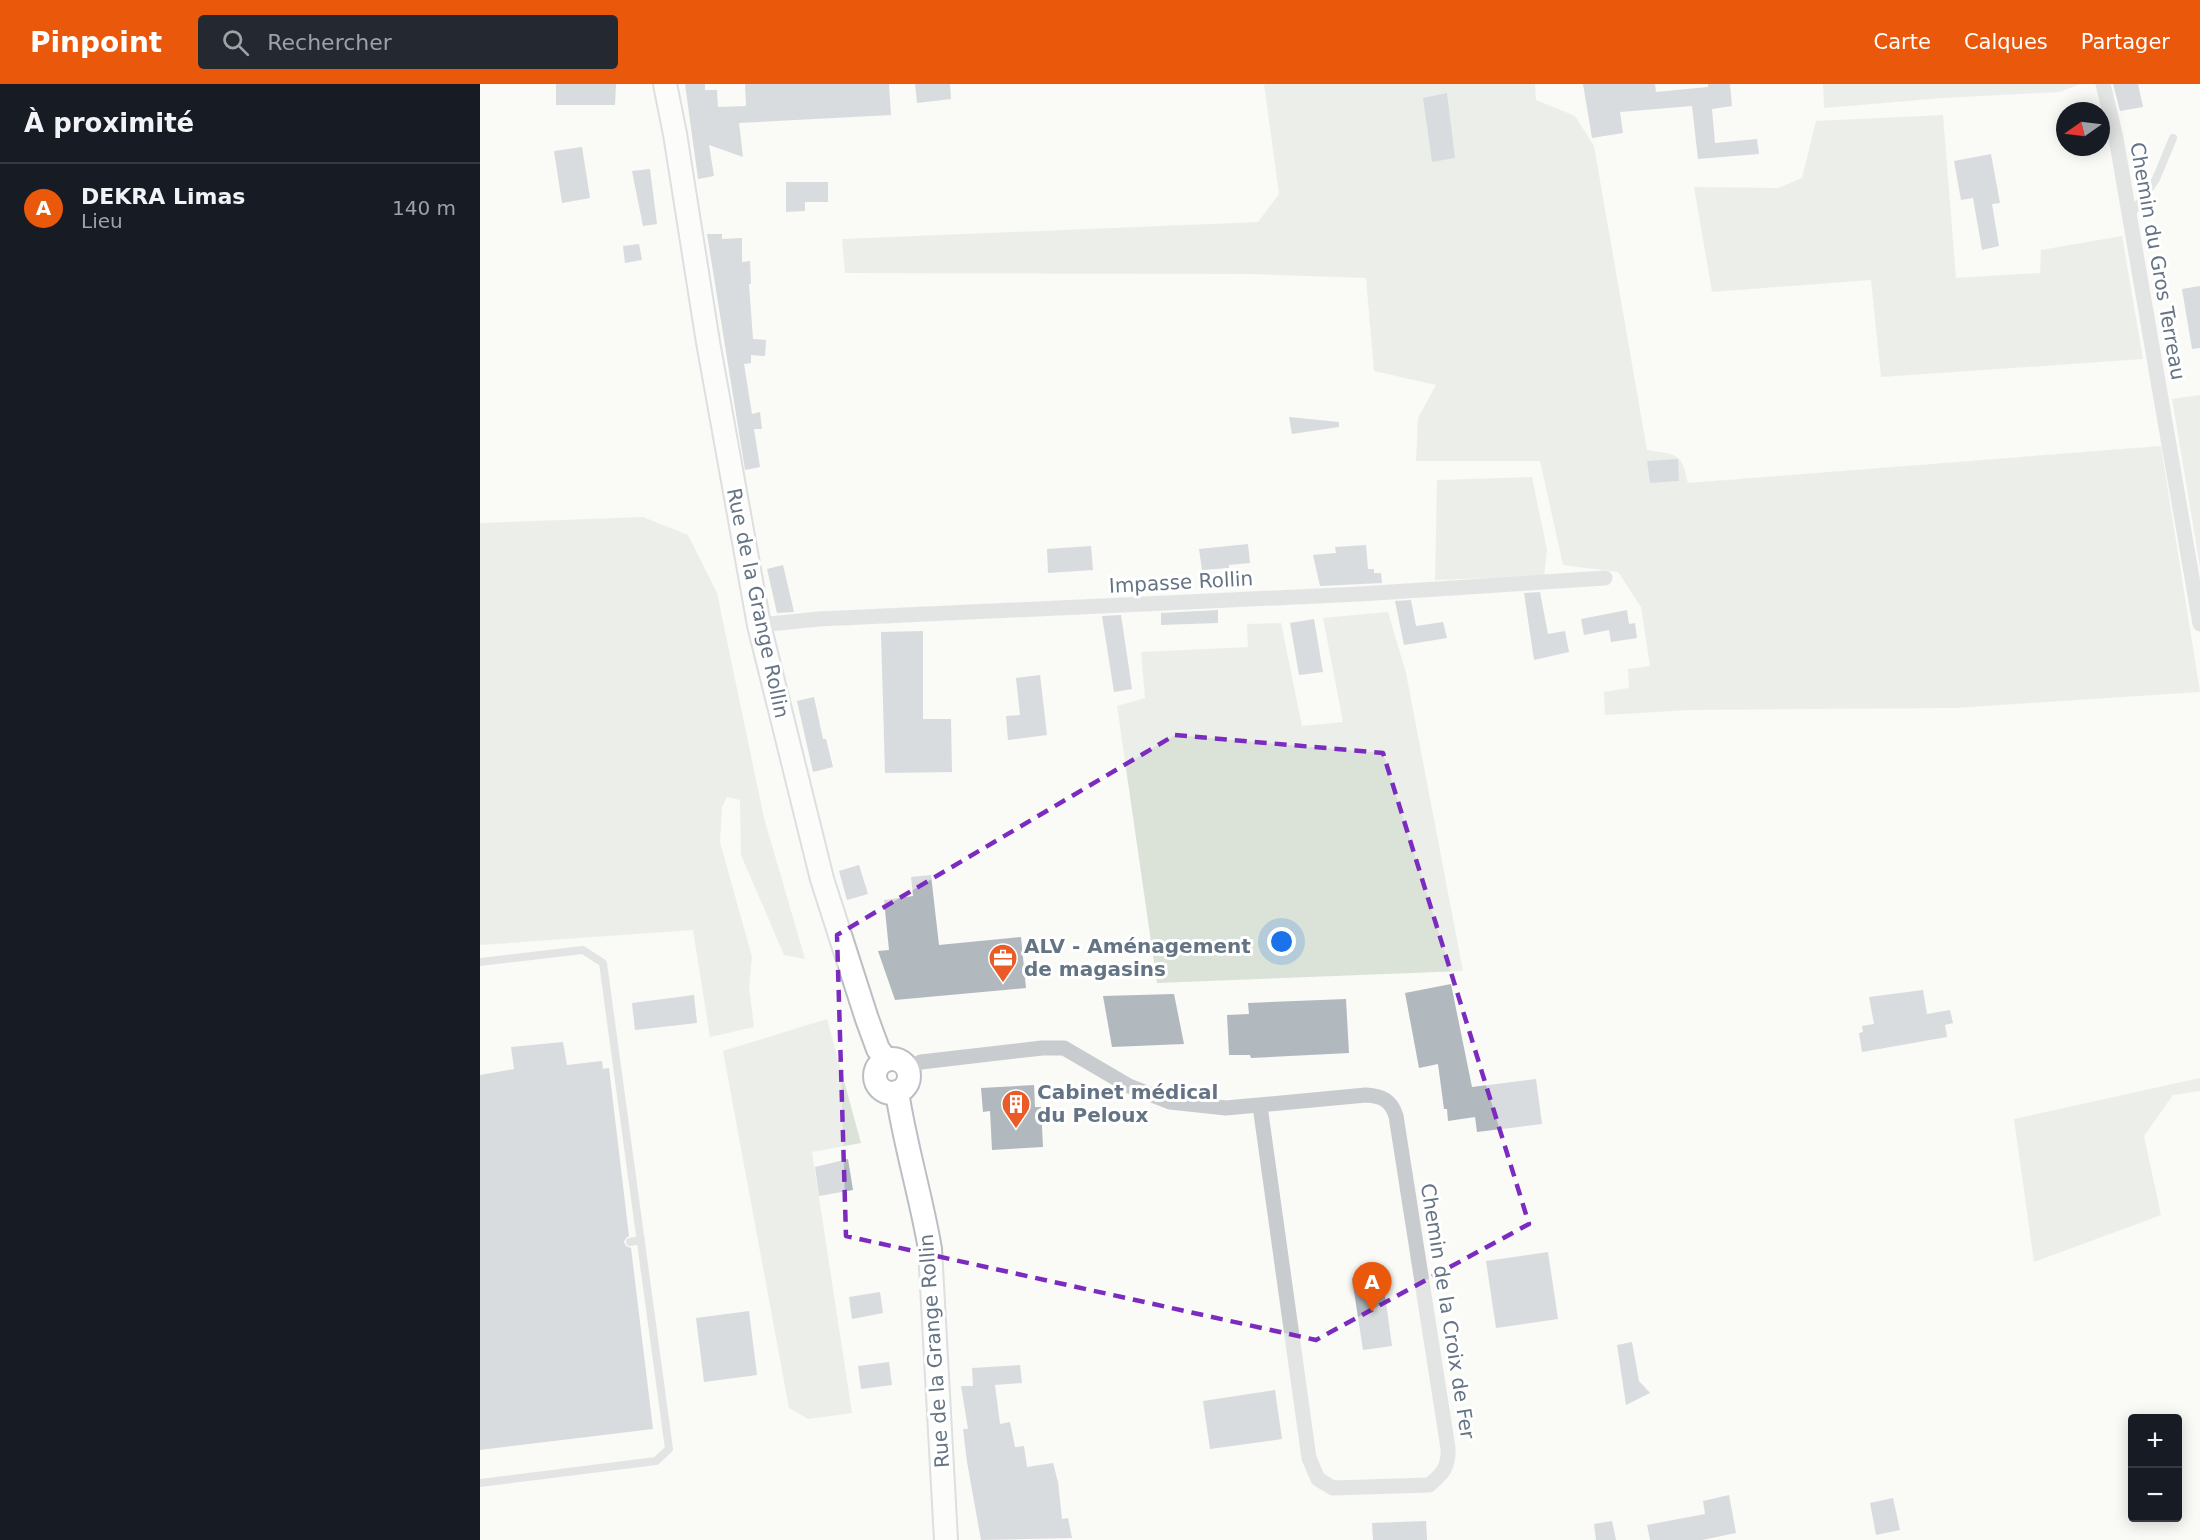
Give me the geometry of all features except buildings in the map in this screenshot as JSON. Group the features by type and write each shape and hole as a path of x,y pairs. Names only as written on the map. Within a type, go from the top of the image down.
{"main road":[{"name":"Rue de la Grange Rollin","path":"664,84 675,134 708,342 759,625 822,879 867,1019 878,1049 886,1060"},
{"name":"Rue de la Grange Rollin","path":"674,84 675,134"},
{"path":"886,1060 899,1061 907,1068 909,1077 907,1083 897,1092 885,1092 876,1082 876,1069 886,1060"},
{"name":"Rue de la Grange Rollin","path":"897,1092 904,1136 924,1212 930,1249 946,1540"}],"street":[{"name":"Chemin du Gros Terreau","path":"2103,84 2116,138 2200,624"},
{"name":"Impasse Rollin","path":"759,625 819,619 1360,594 1605,578"},
{"name":"Chemin de la Croix de Fer","path":"907,1068 921,1062 1042,1048 1064,1048 1129,1086 1170,1102 1226,1108 1366,1095 1379,1096 1393,1105 1448,1448 1449,1462 1442,1475 1429,1485 1333,1488 1318,1479 1309,1458 1260,1106"}],"lane":[{"path":"2129,217 2156,179 2173,138"},
{"path":"480,962 583,950 603,963 669,1449 656,1461 480,1483"},
{"path":"630,1242 641,1240"}],"highlighted area":[{"path":"1175,735 1383,753 1529,1224 1316,1340 846,1236 837,935"}],"shaded area":[{"path":"1264,84 1535,84 1536,100 1575,116 1594,146 1647,450 1676,456 1683,465 1688,483 2161,446 2200,692 1955,708 1690,710 1605,715 1604,692 1629,688 1628,669 1650,666 1641,607 1618,572 1563,565 1540,461 1416,461 1418,418 1436,385 1374,371 1366,278 1249,274 845,273 842,239 1258,222 1279,194"},
{"path":"1823,84 2080,84 2060,92 1943,98 1824,108"},
{"path":"1943,115 1956,278 2040,273 2041,250 2122,236 2143,359 1881,377 1871,280 1712,292 1694,187 1778,188 1802,178 1816,121"},
{"path":"2200,395 2200,567 2172,399"},
{"path":"1532,477 1547,550 1544,576 1435,580 1437,480"},
{"path":"643,517 688,535 717,593 764,818 805,959 784,955 741,855 740,800 727,797 722,807 720,842 752,957 749,986 754,1027 710,1037 693,930 480,945 480,523"},
{"path":"1388,612 1406,673 1463,971 1157,983 1117,706 1145,698 1141,652 1248,647 1247,624 1281,623 1302,726 1343,722 1323,618"},
{"path":"827,1019 861,1143 812,1152 852,1413 808,1419 789,1408 723,1051"},
{"path":"2200,1078 2200,1091 2173,1095 2144,1136 2161,1215 2034,1262 2014,1119"}],"place":[{"name":"ALV - Aménagement de magasins","path":"1003,984"},
{"name":"Cabinet médical du Peloux","path":"1016,1130"},
{"name":"DEKRA Limas","path":"1372,1312"}]}
